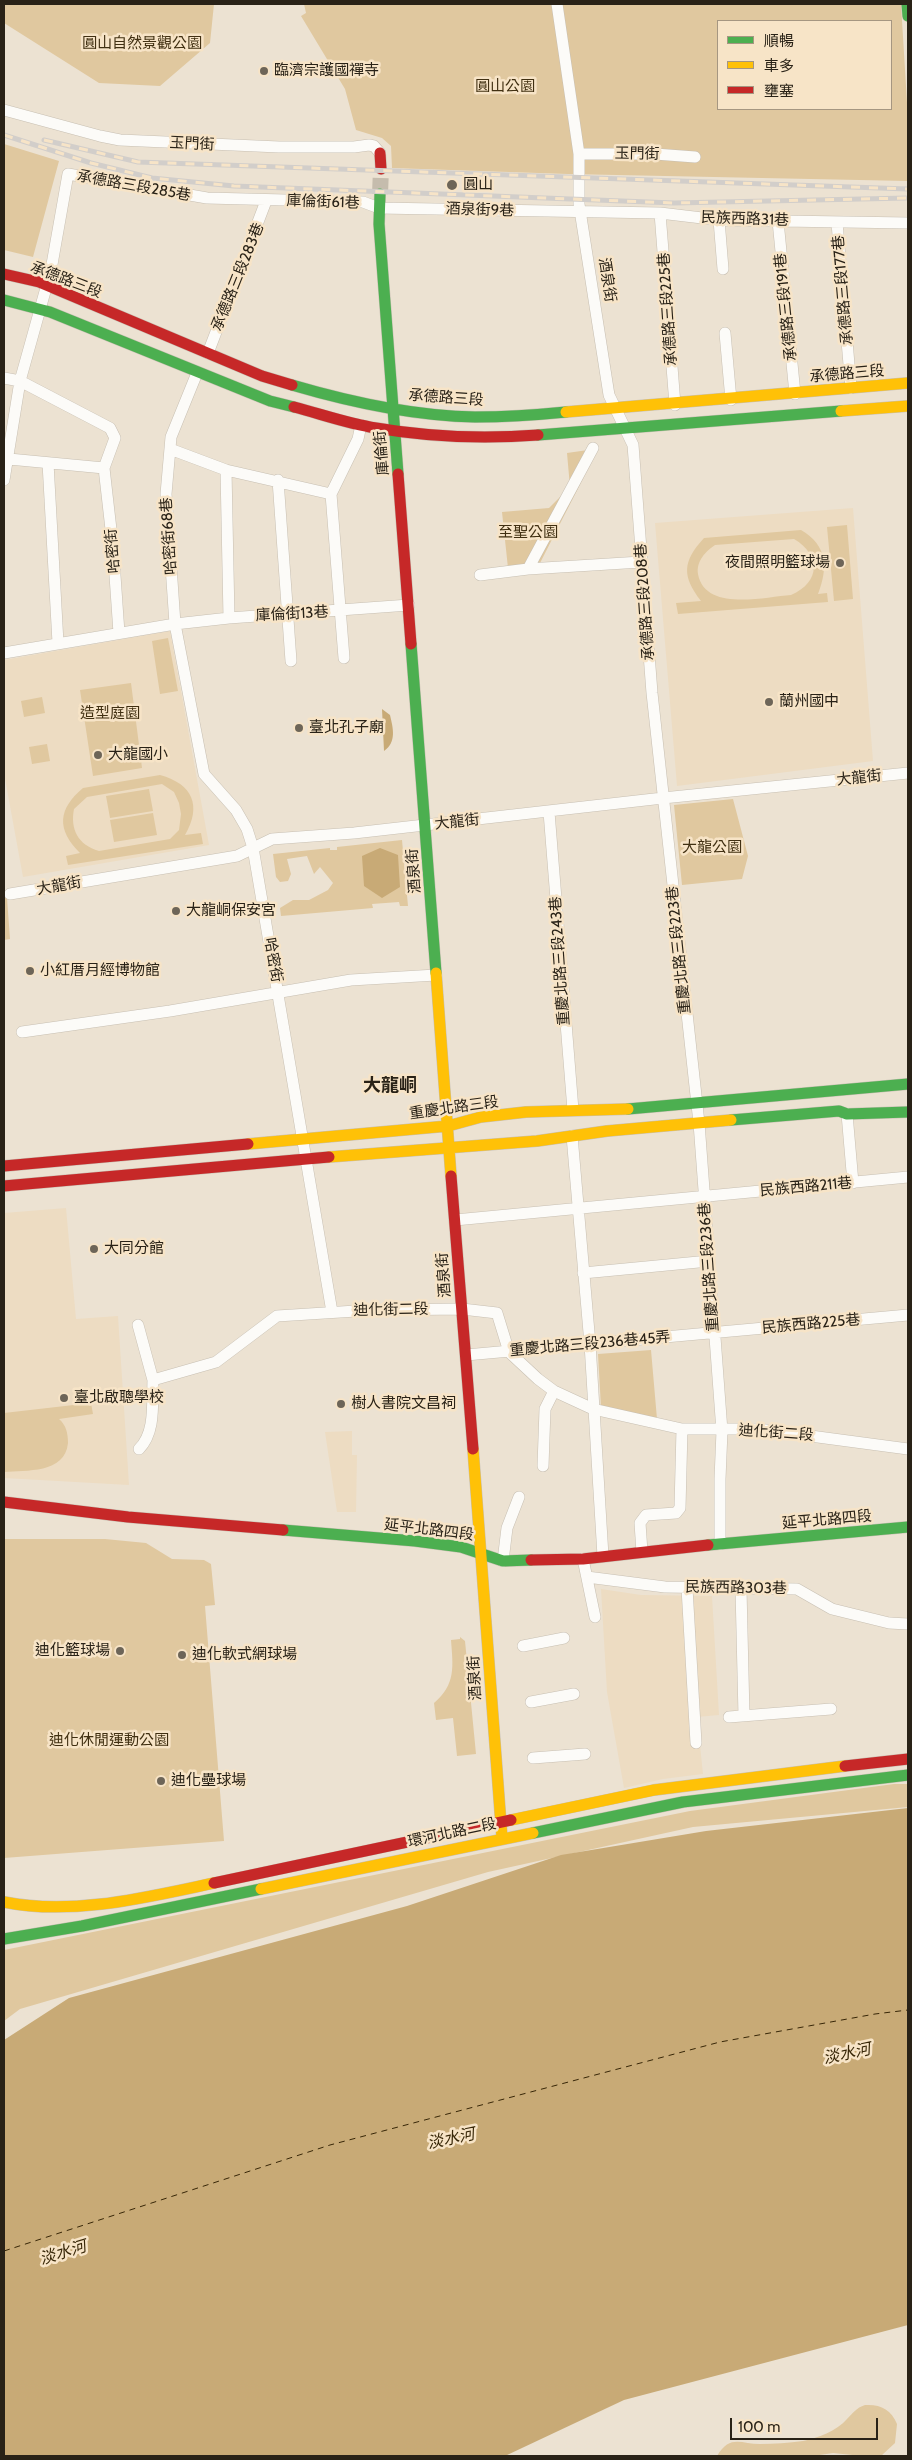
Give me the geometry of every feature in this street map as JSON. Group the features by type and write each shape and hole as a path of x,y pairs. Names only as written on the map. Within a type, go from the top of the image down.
{"main road":[{"path":"907,4 908,16"},
{"path":"380,153 381,169"},
{"name":"庫倫街","path":"380,194 379,208 416,709"},
{"name":"承德路三段","path":"4,274 46,292 208,353 262,376 306,390 394,409 482,417 520,416 731,400 908,383"},
{"path":"4,300 42,310 270,401 361,425 395,431 503,438 626,430 908,406"},
{"name":"酒泉街","path":"416,709 482,1553 499,1822 502,1838"},
{"name":"重慶北路三段","path":"4,1166 448,1126 463,1120 573,1110 607,1111 908,1084"},
{"path":"4,1186 839,1111 847,1114 908,1112"},
{"name":"延平北路四段","path":"4,1502 128,1517 415,1541 461,1547 503,1561 583,1559 720,1544 908,1527"},
{"name":"環河北路二段","path":"4,1902 31,1907 67,1907 155,1895 499,1822 698,1783 908,1759"},
{"name":"環河北路二段","path":"7,1937 82,1926 683,1802 908,1775"}],"street":[{"name":"酒泉街","path":"557,4 579,154 581,213 609,395 615,409"},
{"name":"玉門街","path":"4,110 120,140 279,147 354,147 369,145 374,146 380,153"},
{"name":"玉門街","path":"579,154 655,154 695,157"},
{"name":"承德路三段285巷","path":"46,292 68,174 207,198 266,201"},
{"name":"庫倫街61巷","path":"266,201 363,202 379,208"},
{"name":"承德路三段283巷","path":"208,353 266,201"},
{"name":"酒泉街9巷","path":"379,208 581,213"},
{"name":"民族西路31巷","path":"581,213 660,213 719,220 908,223"},
{"name":"承德路三段225巷","path":"660,213 676,404"},
{"path":"719,220 723,269"},
{"name":"承德路三段191巷","path":"778,221 794,394"},
{"name":"承德路三段177巷","path":"837,223 851,388"},
{"path":"4,480 20,381 46,292"},
{"path":"725,334 731,400"},
{"name":"哈密街68巷","path":"175,624 166,494 171,437 197,373"},
{"path":"4,378 20,381 110,428 114,438 104,468 8,459"},
{"name":"承德路三段208巷","path":"615,409 633,445 641,562 663,798"},
{"path":"344,658 331,494 358,439 361,425"},
{"path":"528,569 593,448"},
{"path":"170,449 226,470 278,480 331,494"},
{"path":"48,463 58,643"},
{"name":"哈密街","path":"104,468 113,547 119,633"},
{"path":"226,470 229,618"},
{"path":"278,480 291,661"},
{"path":"480,575 528,569 641,562"},
{"name":"庫倫街13巷","path":"4,653 175,624 229,618 340,612 409,605"},
{"name":"哈密街","path":"175,624 204,774 236,810 247,829 253,848 332,1312"},
{"name":"大龍街","path":"10,894 237,856 272,839 426,825 663,798 908,774"},
{"name":"重慶北路三段223巷","path":"663,798 696,1103"},
{"name":"重慶北路三段243巷","path":"549,812 573,1110"},
{"path":"22,1032 170,1011 351,980 436,974"},
{"name":"重慶北路三段236巷","path":"696,1103 722,1430 720,1544"},
{"path":"847,1114 853,1183"},
{"path":"572,1136 590,1344 603,1556"},
{"name":"民族西路211巷","path":"455,1220 908,1177"},
{"path":"583,1272 709,1261"},
{"name":"迪化街二段","path":"154,1380 216,1362 277,1316 332,1312 462,1309 497,1313 509,1352 554,1391 593,1409 682,1429 767,1430 908,1449"},
{"name":"民族西路225巷","path":"714,1332 908,1315"},
{"path":"138,1325 154,1380 151,1429 147,1441 139,1449"},
{"name":"重慶北路三段236巷45弄","path":"466,1355 714,1332"},
{"path":"542,1466 545,1409 554,1391"},
{"path":"642,1552 640,1523 646,1515 676,1513 680,1508 682,1429"},
{"path":"503,1561 507,1528 519,1498"},
{"path":"583,1559 595,1617"},
{"name":"民族西路303巷","path":"587,1578 687,1588 796,1589 832,1609 889,1623 908,1624"},
{"path":"687,1588 696,1743"},
{"path":"741,1589 744,1716"},
{"path":"523,1646 564,1638"},
{"path":"531,1702 574,1694"},
{"path":"729,1717 831,1708"},
{"path":"533,1758 586,1754"}],"shaded area":[{"name":"蘭州國中","path":"853,508 873,761 677,786 655,523"},
{"name":"大龍國小","path":"170,631 209,845 23,877 4,773 4,660"},
{"name":"臺北啟聰學校","path":"66,1208 76,1319 118,1316 129,1485 4,1478 4,1213"},
{"path":"352,1431 352,1455 357,1455 356,1512 337,1512 325,1432"},
{"path":"601,1589 641,1595 712,1596 719,1715 697,1717 703,1774 663,1779 624,1788 607,1692"}],"green space":[{"name":"圓山自然景觀公園","path":"4,4 214,4 210,43 160,86 99,83 4,23"},
{"name":"圓山公園","path":"304,4 901,4 908,119 908,181 568,174 392,168 391,146 382,138 356,130 345,89 301,16 306,13"},
{"path":"4,144 59,161 33,257 4,250"},
{"name":"至聖公園","path":"595,449 595,455 539,565 508,568 502,512 549,508 570,487 567,453"},
{"name":"夜間照明籃球場","path":"847,525 853,599 834,601 827,527"},
{"path":"801,530 810,536 821,550 824,567 818,594 827,593 828,602 678,614 676,603 701,601 690,584 687,569 692,554 704,538","holes":["794,539 803,545 813,560 814,568 808,583 801,590 791,595 737,600 723,598 712,594 703,586 698,574 700,561 705,553 715,545"]},
{"path":"168,638 178,691 160,694 152,641"},
{"name":"造型庭園","path":"131,683 142,768 93,776 80,690"},
{"path":"42,697 45,713 24,717 21,701"},
{"path":"47,744 50,761 32,764 29,747"},
{"path":"160,775 171,779 187,790 193,806 193,815 185,835 201,833 203,844 68,865 66,856 80,853 67,836 63,819 69,804 83,788","holes":["162,784 174,792 181,814 179,830 170,839 99,851 86,845 77,835 73,823 74,809 87,797"]},
{"path":"149,789 153,811 110,818 106,796"},
{"name":"大龍公園","path":"733,799 748,856 742,879 682,885 674,805"},
{"path":"153,813 157,835 114,842 110,820"},
{"name":"大龍峒保安宮","path":"402,840 408,906 400,906 399,902 372,904 373,908 281,916 280,908 293,900 309,900 328,890 333,883 320,867 314,874 307,856 287,859 291,874 288,881 280,882 276,877 273,854 330,848 330,850 337,850 337,847"},
{"path":"4,898 7,898 10,939 4,940"},
{"path":"651,1350 657,1419 601,1407 598,1354"},
{"path":"91,1403 93,1414 59,1419 68,1436 65,1453 60,1460 43,1468 4,1472 4,1413"},
{"name":"迪化休閒運動公園","path":"4,1539 105,1539 146,1543 172,1559 204,1560 211,1564 215,1605 205,1606 224,1841 4,1858"},
{"path":"460,1637 465,1641 476,1754 457,1756 453,1718 436,1720 434,1703 450,1682 452,1674 451,1640 460,1639"},
{"path":"894,1784 908,1784 908,1807 693,1827 488,1872 20,2009 4,2021 4,1950 690,1811"},
{"path":"865,2405 875,2405 884,2408 892,2415 897,2424 895,2443 881,2456 833,2453 813,2456 717,2456 727,2445 736,2442 776,2444 814,2438 838,2427 857,2409"}],"water":[{"path":"382,709 390,715 393,730 391,743 384,751"},
{"path":"380,848 398,855 400,887 382,898 364,886 362,856"},
{"name":"淡水河","path":"908,1808 908,2325 624,2400 505,2456 4,2456 4,2040 69,1998 407,1906 561,1855 706,1831"}],"ferry route":[{"path":"4,2251 330,2145 720,2042 875,2014 908,2010"}],"tunnel":[{"path":"380,194 381,169"}],"railway":[{"path":"4,135 91,163 152,178 234,186 674,203 908,198"},
{"path":"44,140 138,162 908,189"}],"traffic: fast":[{"path":"907,4 908,16"},
{"path":"380,194 379,224 398,474"},
{"path":"4,300 50,312 270,401 294,407"},
{"path":"292,385 382,407 428,414 487,417 566,412"},
{"path":"538,435 841,411"},
{"path":"411,644 436,973"},
{"path":"628,1109 908,1084"},
{"path":"731,1120 839,1111 847,1114 908,1112"},
{"path":"708,1545 908,1527"},
{"path":"283,1530 415,1541 461,1547 503,1561 531,1560"},
{"path":"533,1833 683,1802 908,1775"},
{"path":"4,1939 82,1926 261,1889"}],"traffic: slow":[{"path":"566,412 908,383"},
{"path":"841,411 908,406"},
{"path":"436,973 451,1176"},
{"path":"248,1144 448,1126 481,1117 526,1112 628,1109"},
{"path":"329,1157 537,1141 607,1131 731,1120"},
{"path":"473,1449 502,1838"},
{"path":"511,1820 654,1790 845,1766"},
{"path":"261,1889 533,1833"},
{"path":"4,1902 30,1906 83,1906 136,1899 214,1883"}],"traffic: jam":[{"path":"380,153 381,169"},
{"path":"4,274 39,282 262,376 292,385"},
{"path":"294,407 366,426 396,431 477,437 538,435"},
{"path":"398,474 411,644"},
{"path":"4,1166 248,1144"},
{"path":"4,1186 329,1157"},
{"path":"451,1176 473,1449"},
{"path":"4,1502 128,1517 283,1530"},
{"path":"531,1560 583,1559 708,1545"},
{"path":"845,1766 908,1759"},
{"path":"214,1883 511,1820"}],"place":[{"name":"臨濟宗護國禪寺","path":"264,71"},
{"name":"圓山","path":"452,185"},
{"name":"夜間照明籃球場","path":"840,563"},
{"name":"蘭州國中","path":"769,702"},
{"name":"臺北孔子廟","path":"299,728"},
{"name":"大龍國小","path":"98,755"},
{"name":"大龍峒保安宮","path":"176,911"},
{"name":"小紅厝月經博物館","path":"30,971"},
{"name":"大同分館","path":"94,1249"},
{"name":"臺北啟聰學校","path":"64,1398"},
{"name":"樹人書院文昌祠","path":"341,1404"},
{"name":"迪化籃球場","path":"120,1651"},
{"name":"迪化軟式網球場","path":"182,1655"},
{"name":"迪化壘球場","path":"161,1781"}],"district":[{"name":"大龍峒","path":"390,1086"}]}
